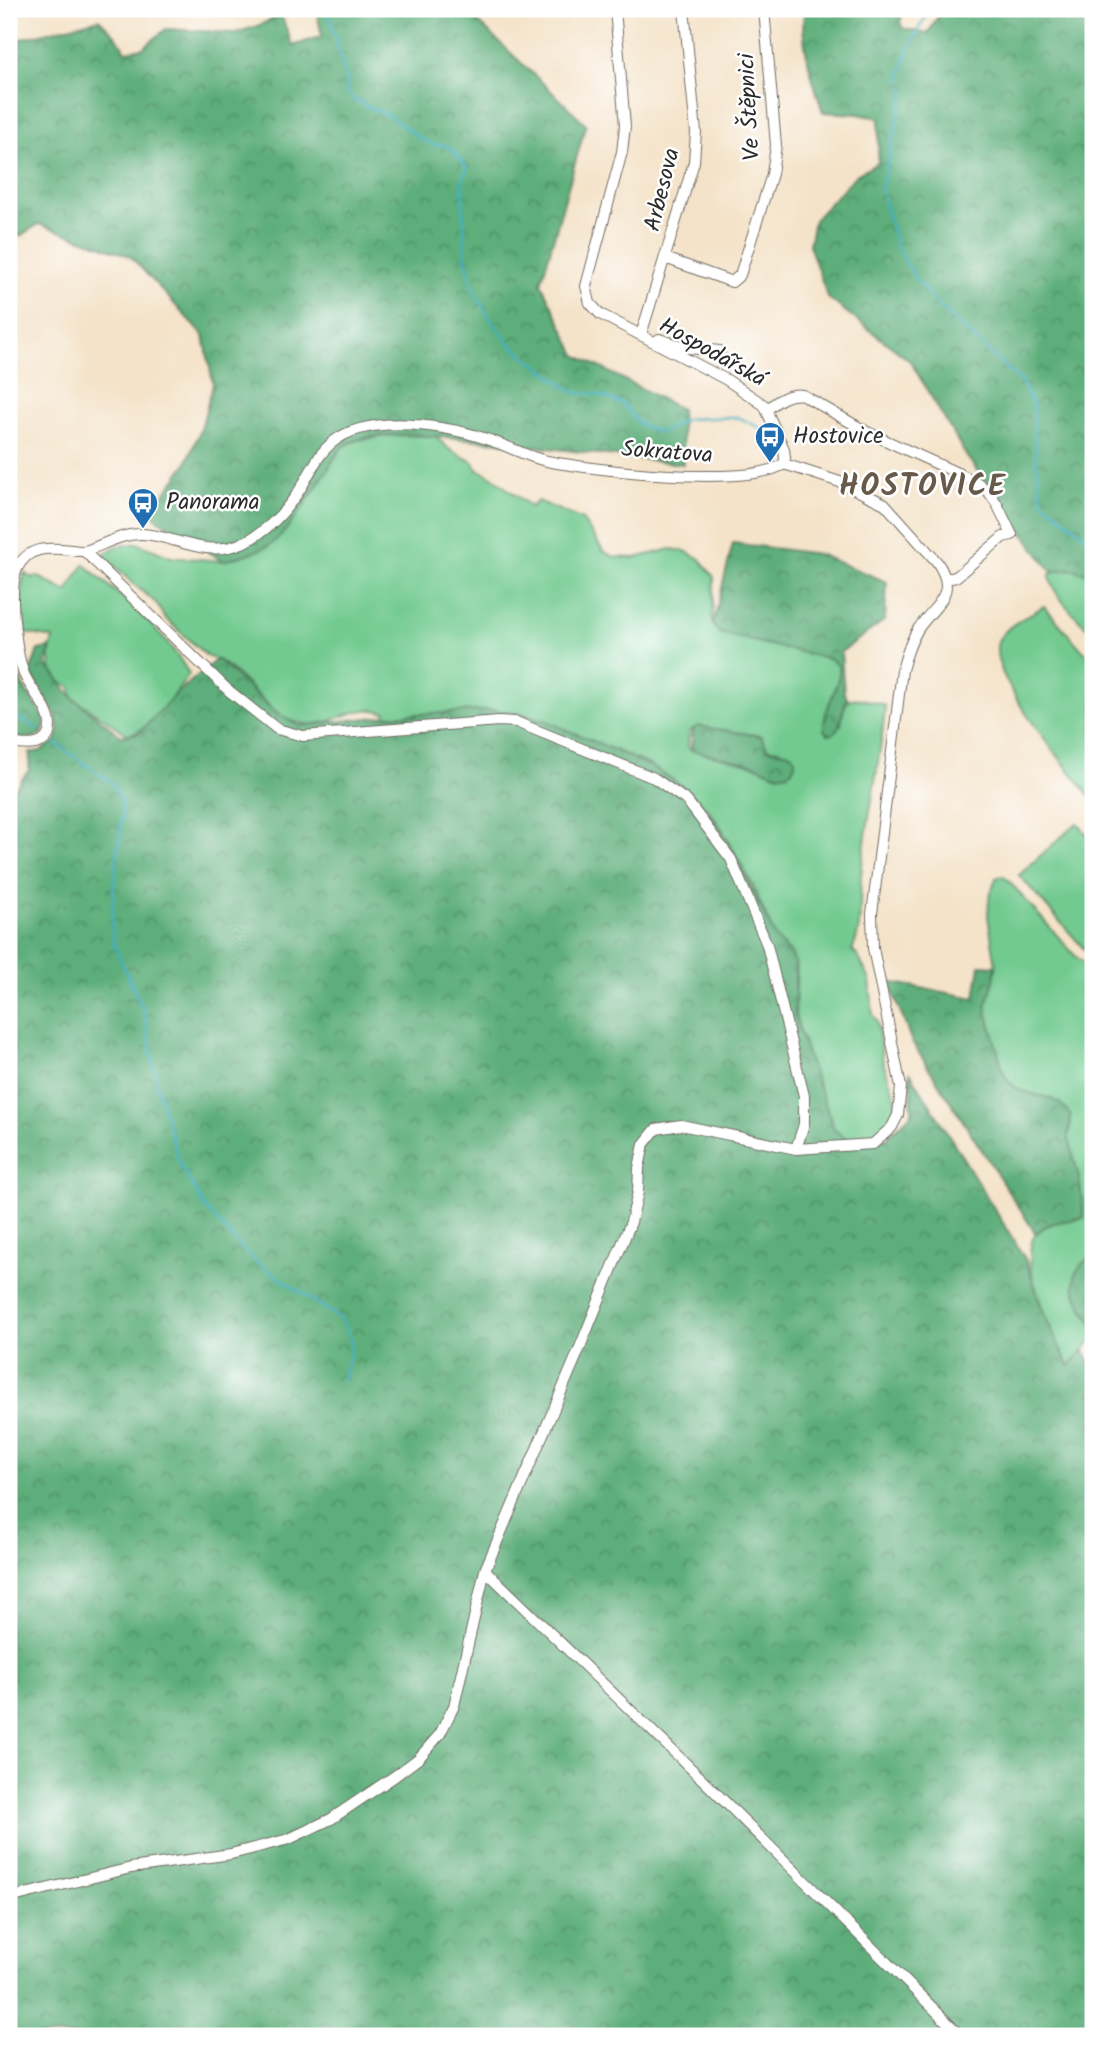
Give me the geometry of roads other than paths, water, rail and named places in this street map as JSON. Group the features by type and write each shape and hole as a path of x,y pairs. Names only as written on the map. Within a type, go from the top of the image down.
{"street":[{"name":"Hospodářská","path":"615,9 625,126 622,152 586,286 590,303 600,314 727,380 764,404 784,449 783,464"},
{"name":"Arbesova","path":"643,336 694,162 696,132 684,9"},
{"name":"Ve Štěpnici","path":"666,258 732,282 740,275 772,174 776,145 764,9"},
{"path":"643,336 688,348 720,351"},
{"path":"766,410 795,393 803,395 867,432 962,474 988,491 1012,535 1003,537 956,577 946,579"},
{"name":"Sokratova","path":"85,552 124,536 143,534 188,546 223,549 241,544 260,533 281,513 332,442 354,430 378,425 444,429 491,440 546,461 629,471 712,477 772,470 783,464"},
{"path":"9,1898 131,1868 231,1854 289,1839 331,1819 419,1758 440,1734 454,1706 485,1570 631,1222 645,1144 656,1129 681,1125 796,1149 873,1144 892,1127 898,1115 901,1087 873,948 872,914 902,670 908,646 944,597 948,585 937,562 885,504 840,482 783,464"},
{"path":"9,741 27,746 38,744 47,736 50,725 24,674 20,660 13,594 16,570 20,563 32,553 46,548 85,552 228,690 277,729 303,736 499,721 516,722 654,778 687,801 732,859 767,946 804,1096 804,1124 796,1149"},
{"path":"485,1570 705,1782 961,2036"}],"waterway":[{"path":"324,9 331,20 347,82 346,91 354,100 391,117 431,144 452,149 467,168 462,181 465,255 473,289 490,319 513,347 573,392 599,395 623,404 639,424 660,433 686,419 738,417 766,431"},
{"path":"901,80 907,52 930,9"},
{"path":"904,86 881,189 896,245 915,278 937,304 1022,382 1033,406 1042,501 1088,538"},
{"path":"9,712 39,730"},
{"path":"55,743 112,783 121,800 112,923 114,945 144,1012 158,1090 179,1162 205,1208 241,1247 260,1265 341,1319 350,1336 351,1352 343,1379"}],"place":[{"name":"Hostovice","path":"770,464"},
{"name":"Panorama","path":"143,530"}],"district":[{"name":"HOSTOVICE","path":"923,487"}]}
